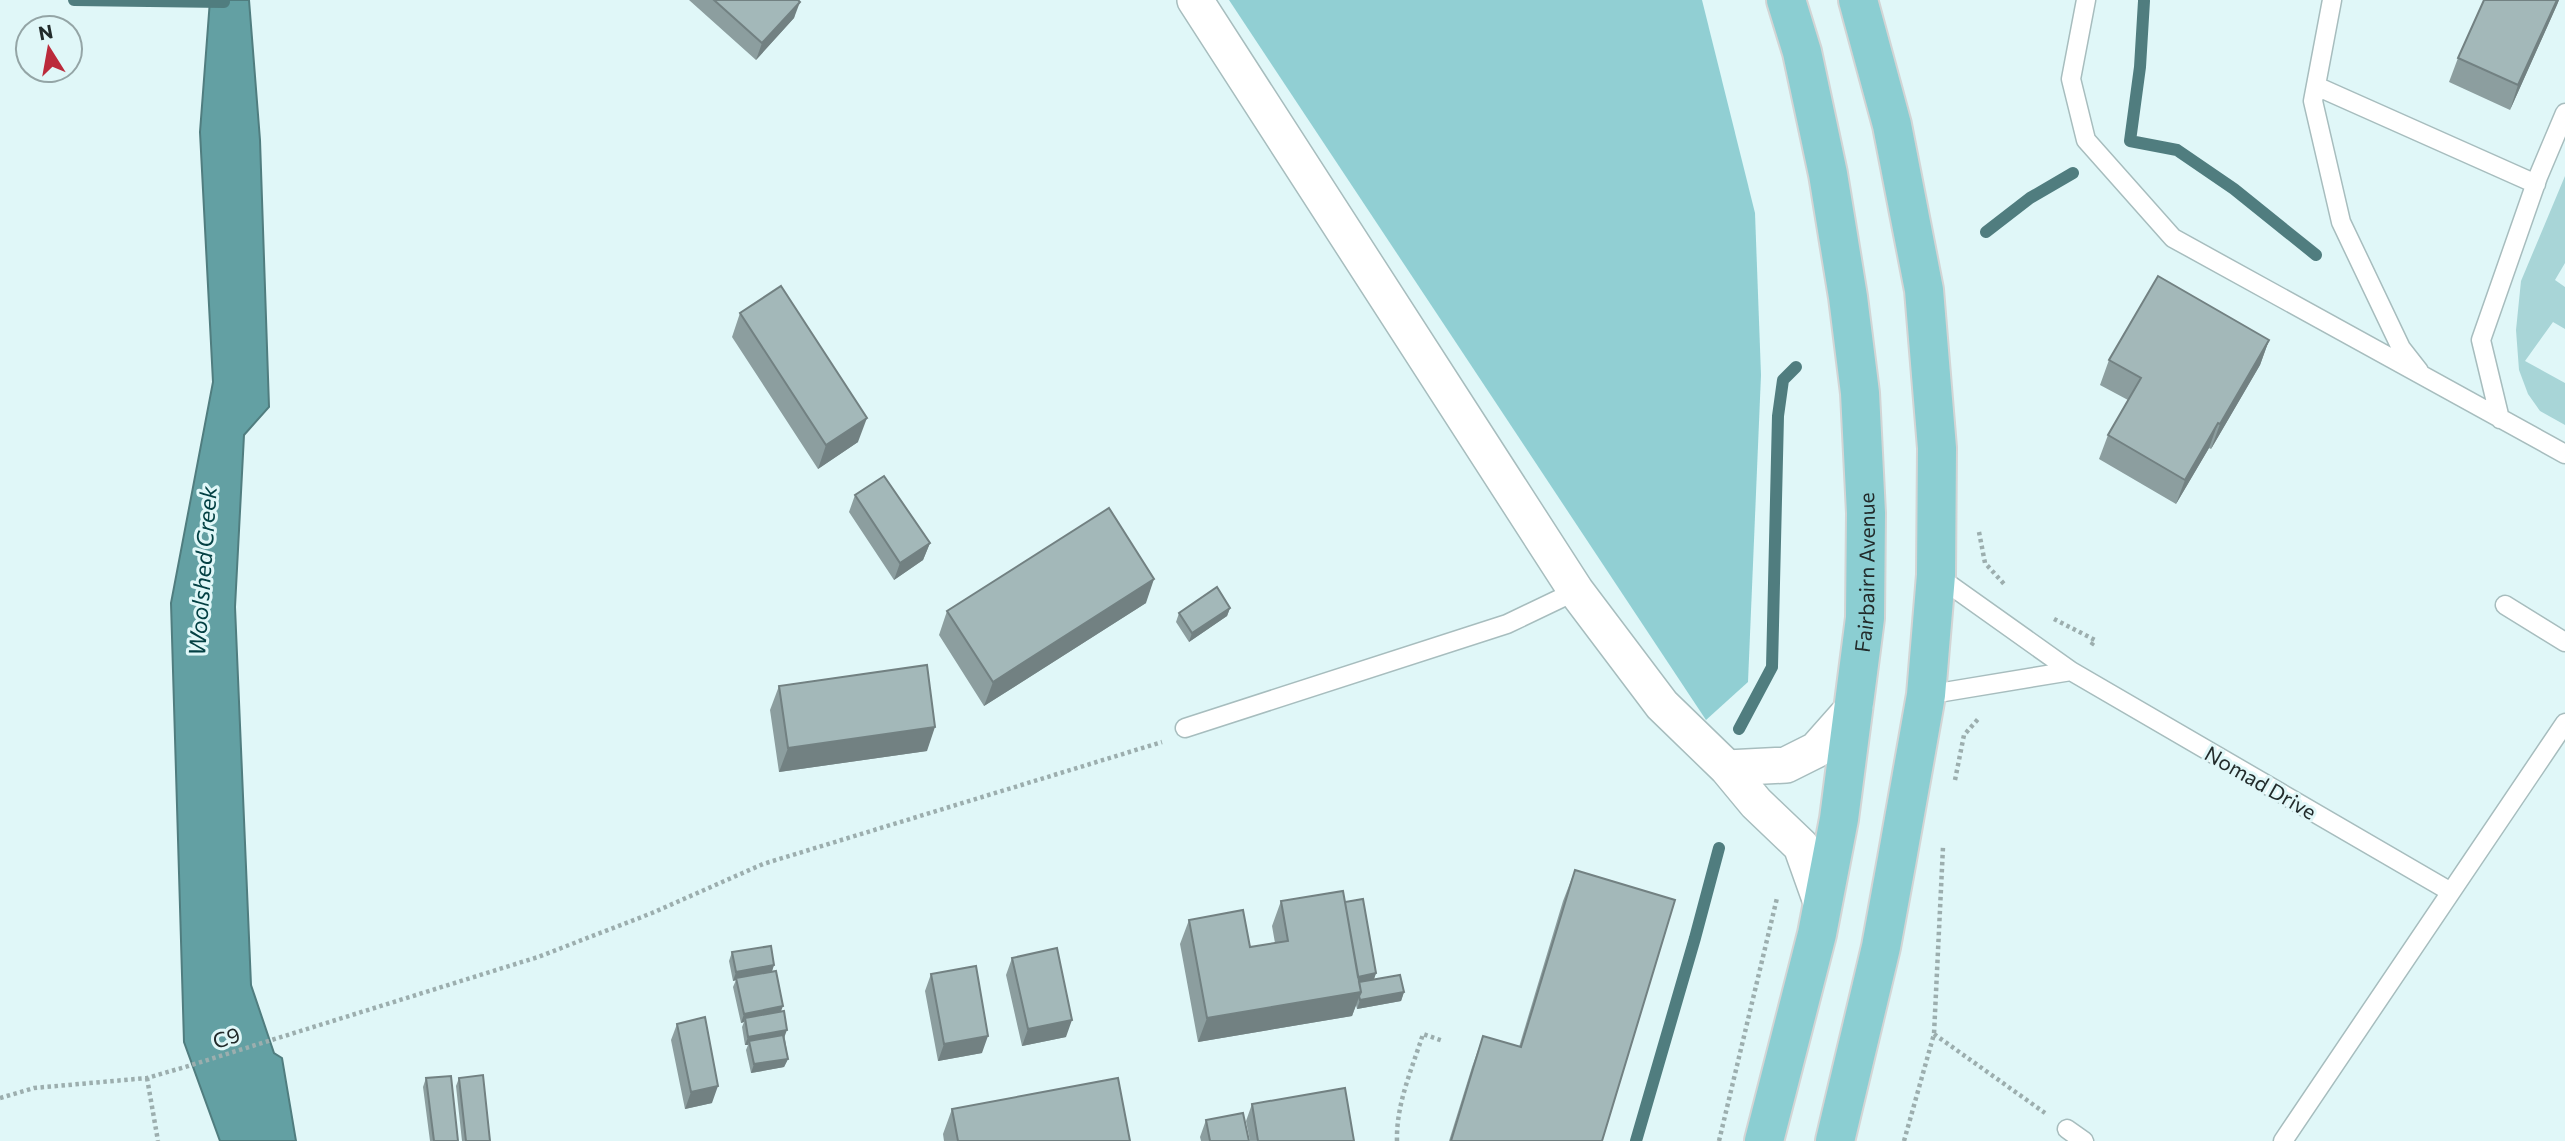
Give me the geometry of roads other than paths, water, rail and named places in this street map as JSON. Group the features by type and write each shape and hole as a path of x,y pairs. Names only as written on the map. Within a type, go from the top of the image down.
{"main road":[{"name":"Fairbairn Avenue","path":"1764,1141 1822,905 1839,819 1865,618 1866,513 1860,393 1848,298 1828,174 1802,52 1786,0"},
{"path":"1835,1141 1881,947 1926,695 1936,575 1937,448 1924,290 1892,125 1858,0"}],"street":[{"path":"1195,0 1576,591 1662,705 1801,846 1822,905"},
{"path":"1727,768 1786,765 1816,750 1855,706"}],"lane":[{"path":"2086,0 2071,79 2086,140 2173,238 2565,454"},
{"path":"2332,0 2313,101 2341,222 2401,348 2424,377"},
{"path":"2316,86 2536,184"},
{"path":"2500,419 2481,340 2536,184 2565,114"},
{"name":"Nomad Drive","path":"1936,575 2071,671 2451,892"},
{"path":"1178,733 1507,624 1576,591"},
{"path":"2505,606 2565,642"},
{"path":"1926,695 2071,671"},
{"path":"2283,1141 2565,723"},
{"path":"2067,1129 2084,1141"}],"water":[{"name":"Woolshed Creek","path":"210,0 249,0 260,140 269,407 244,435 235,607 251,985 274,1053 282,1058 296,1141 220,1141 184,1042 171,603 213,382 200,132"}],"waterway":[{"path":"74,0 224,2"},
{"path":"2144,1 2140,67 2130,141 2177,150 2234,189 2316,255"},
{"path":"1986,232 2030,198 2073,173"},
{"path":"1739,729 1772,667 1778,416 1783,380 1796,367"},
{"path":"1636,1141 1719,848"}]}
